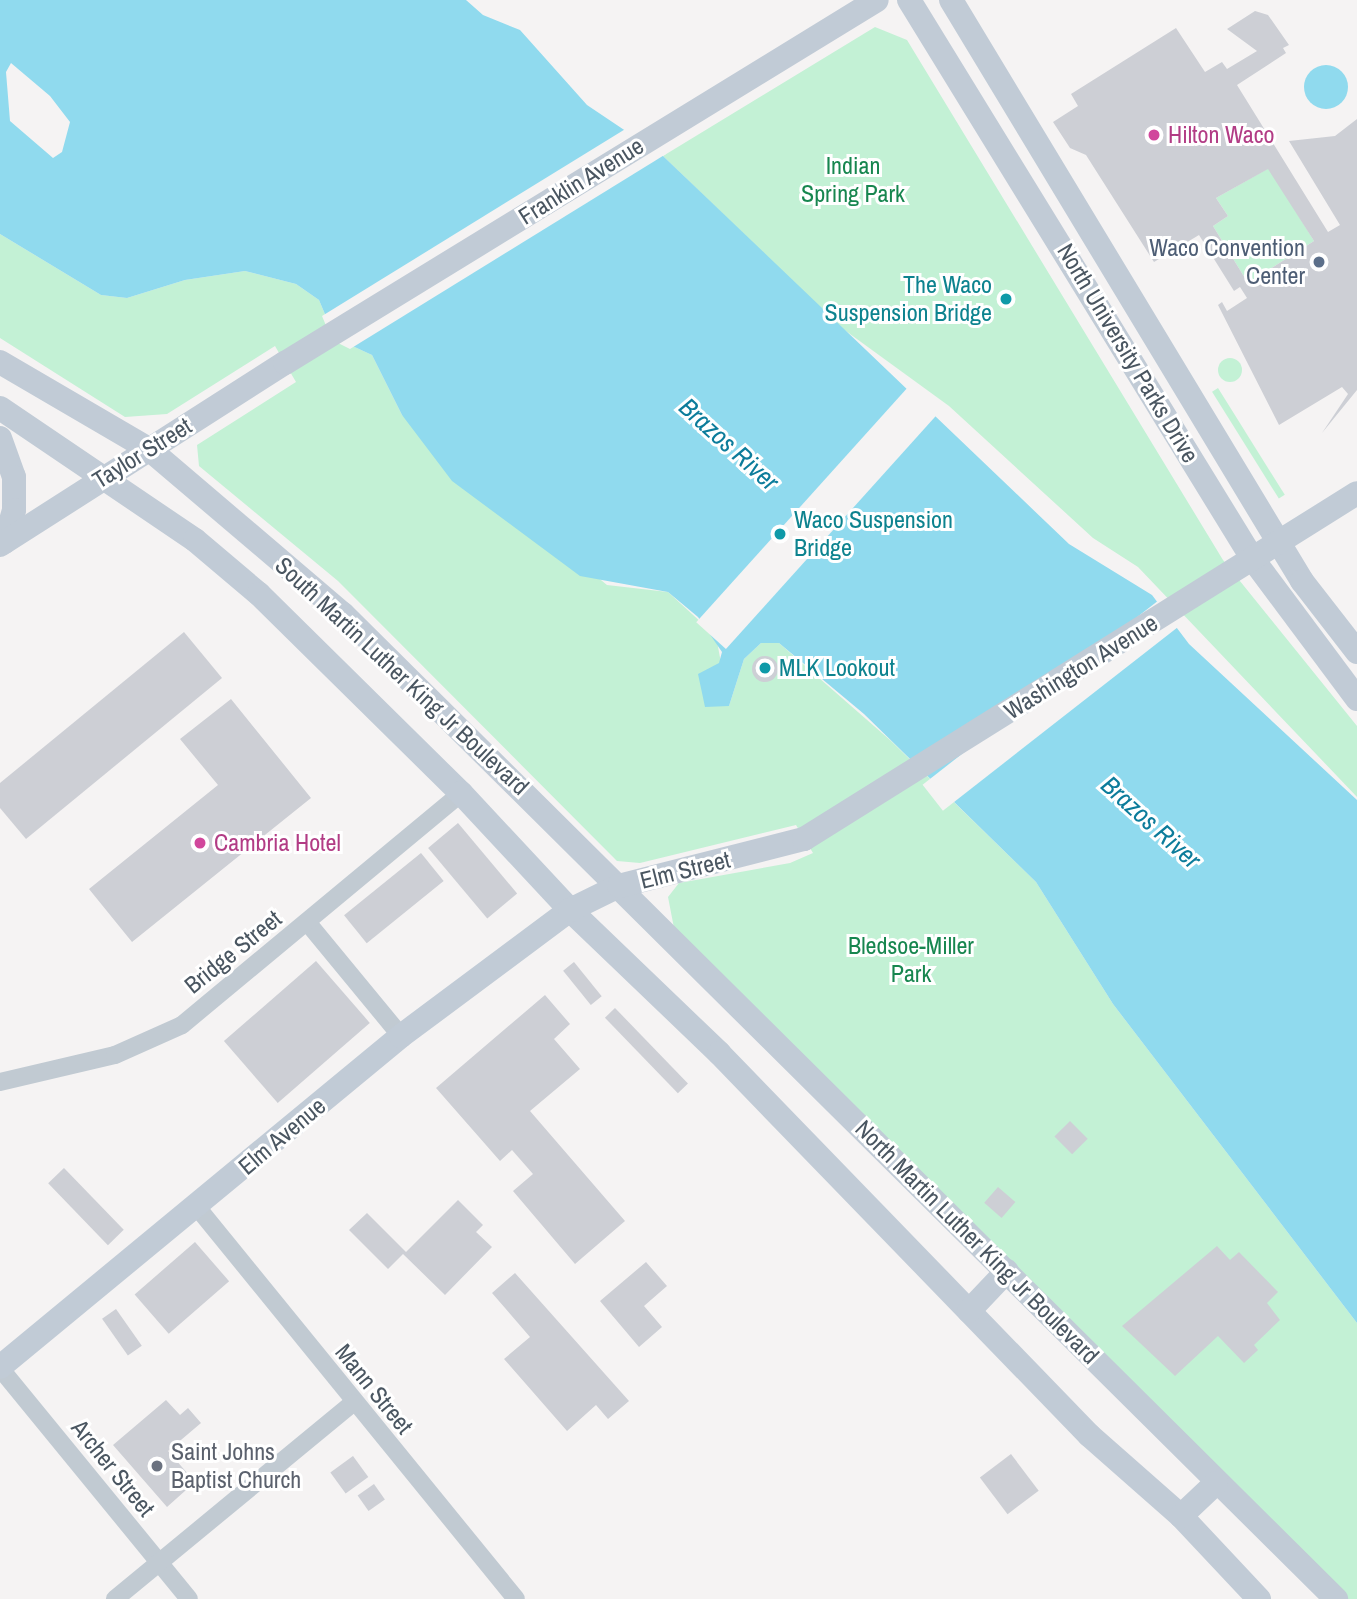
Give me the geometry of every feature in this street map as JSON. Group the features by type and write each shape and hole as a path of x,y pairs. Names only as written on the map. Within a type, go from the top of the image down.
{"main road":[{"name":"Franklin Avenue","path":"285,363 877,0"},
{"name":"North University Parks Drive","path":"909,0 1252,558 1357,699"},
{"name":"North University Parks Drive","path":"951,0 1279,542 1357,652"},
{"name":"South Martin Luther King Jr Boulevard","path":"0,362 149,449 343,614 618,886"},
{"name":"Taylor Street","path":"3,544 104,476 285,363"},
{"name":"South Martin Luther King Jr Boulevard","path":"0,408 104,476 259,594 461,793 570,910"},
{"path":"0,438 14,477 14,510 3,544"},
{"name":"Washington Avenue","path":"804,839 1357,494"},
{"name":"Elm Street","path":"570,910 618,886 804,839"},
{"name":"North Martin Luther King Jr Boulevard","path":"618,886 1007,1270 1216,1483 1336,1599"},
{"path":"570,910 719,1053 1089,1435 1181,1516 1259,1599"},
{"name":"Elm Avenue","path":"0,1368 401,1036 570,910"},
{"path":"969,1311 1007,1270"},
{"path":"1181,1516 1216,1483"}],"street":[{"name":"Bridge Street","path":"0,1082 116,1055 182,1025 461,793"},
{"path":"307,922 401,1036"},
{"name":"Mann Street","path":"197,1207 353,1403 516,1599"},
{"name":"Archer Street","path":"0,1368 189,1599"},
{"path":"115,1599 353,1403"}],"green space":[{"name":"Indian Spring Park","path":"875,27 907,40 1223,560 1357,726 1357,797 1138,567 1093,538 949,406 839,326 663,156"},
{"path":"1269,168 1314,241 1248,283 1213,226 1228,216 1216,198"},
{"name":"Bledsoe-Miller Park","path":"0,234 101,295 127,298 185,280 245,271 296,284 319,300 335,338 372,355 402,415 607,585 668,592 716,636 729,706 744,659 761,643 779,643 890,740 1036,882 1113,1004 1357,1323 1357,1599 1347,1599 674,928 668,897 679,883 790,863 813,853 796,825 640,863 617,861 338,581 199,466 197,445 296,382 275,346 167,414 125,417 0,338"},
{"path":"1230,358 1239,361 1242,370 1239,379 1230,382 1221,379 1218,370 1221,361"},
{"path":"1218,388 1285,495 1279,499 1212,392"}],"water":[{"name":"Brazos River","path":"0,0 466,0 483,15 520,30 587,105 663,156 1069,544 1152,595 1189,644 1357,800 1357,1323 1113,1004 1036,882 864,714 779,643 761,643 744,659 729,706 705,707 698,674 719,663 722,652 698,617 668,592 580,576 452,481 402,415 372,355 335,338 319,300 296,284 245,271 185,280 127,298 101,295 0,234","holes":["11,63 50,96 70,122 62,152 53,158 10,121 6,72"]},
{"path":"1326,65 1335,66 1342,71 1347,78 1347,96 1342,103 1335,108 1326,109 1317,108 1310,103 1305,96 1304,87 1305,78 1310,71 1317,66"}],"pier":[{"path":"627,128 666,154 350,349 332,340 322,316"},
{"path":"909,386 939,413 726,649 696,622"},
{"path":"1159,600 1179,626 943,811 923,785"}],"building":[{"path":"1255,11 1268,15 1289,45 1283,48 1286,53 1237,85 1328,232 1340,225 1289,141 1335,136 1357,119 1357,390 1322,433 1348,394 1342,387 1279,425 1218,305 1222,302 1227,311 1247,298 1240,287 1234,291 1199,235 1154,262 1086,155 1070,148 1053,122 1078,106 1071,94 1176,28 1205,72 1222,62 1227,69 1257,51 1227,29","holes":["1268,169 1314,241 1248,283 1213,226 1228,216 1216,198"]},
{"path":"184,632 222,678 26,839 0,808 0,783"},
{"name":"MLK Lookout","path":"765,656 774,660 778,669 774,678 765,682 756,678 752,669 756,660"},
{"name":"Cambria Hotel","path":"231,699 311,798 132,942 89,889 218,785 180,739"},
{"path":"458,823 517,893 487,919 428,848"},
{"path":"421,853 444,881 367,943 344,915"},
{"path":"316,961 370,1023 278,1103 224,1041"},
{"path":"574,962 602,996 591,1005 563,971"},
{"path":"545,995 570,1024 554,1039 580,1069 530,1111 625,1221 575,1264 513,1191 533,1174 512,1150 500,1161 436,1088"},
{"path":"615,1008 688,1084 678,1093 605,1018"},
{"path":"1070,1121 1088,1139 1072,1154 1054,1137"},
{"path":"64,1168 124,1230 108,1245 48,1183"},
{"path":"998,1187 1015,1202 1002,1218 984,1203"},
{"path":"458,1200 483,1225 476,1232 492,1247 445,1295 403,1254 388,1269 349,1230 367,1213 406,1252"},
{"path":"195,1242 229,1281 169,1334 135,1294"},
{"path":"1217,1246 1230,1260 1239,1252 1278,1292 1267,1303 1280,1320 1254,1345 1258,1350 1244,1363 1218,1336 1175,1376 1122,1326"},
{"path":"646,1262 667,1286 644,1306 662,1327 639,1347 600,1301"},
{"path":"515,1273 629,1401 608,1419 596,1405 567,1431 504,1359 530,1337 492,1293"},
{"path":"116,1309 142,1346 128,1356 102,1319"},
{"name":"Saint Johns Baptist Church","path":"166,1400 180,1415 188,1408 201,1423 168,1451 195,1482 167,1507 113,1445"},
{"path":"1011,1454 1039,1491 1008,1514 980,1477"},
{"path":"353,1456 368,1477 346,1493 330,1472"},
{"path":"374,1484 385,1500 369,1511 358,1495"}],"place":[{"name":"Hilton Waco","path":"1154,135"},
{"name":"Waco Convention Center","path":"1319,262"},
{"name":"The Waco Suspension Bridge","path":"1006,299"},
{"name":"Waco Suspension Bridge","path":"780,534"},
{"name":"MLK Lookout","path":"765,668"},
{"name":"Cambria Hotel","path":"200,843"},
{"name":"Saint Johns Baptist Church","path":"157,1466"}]}
